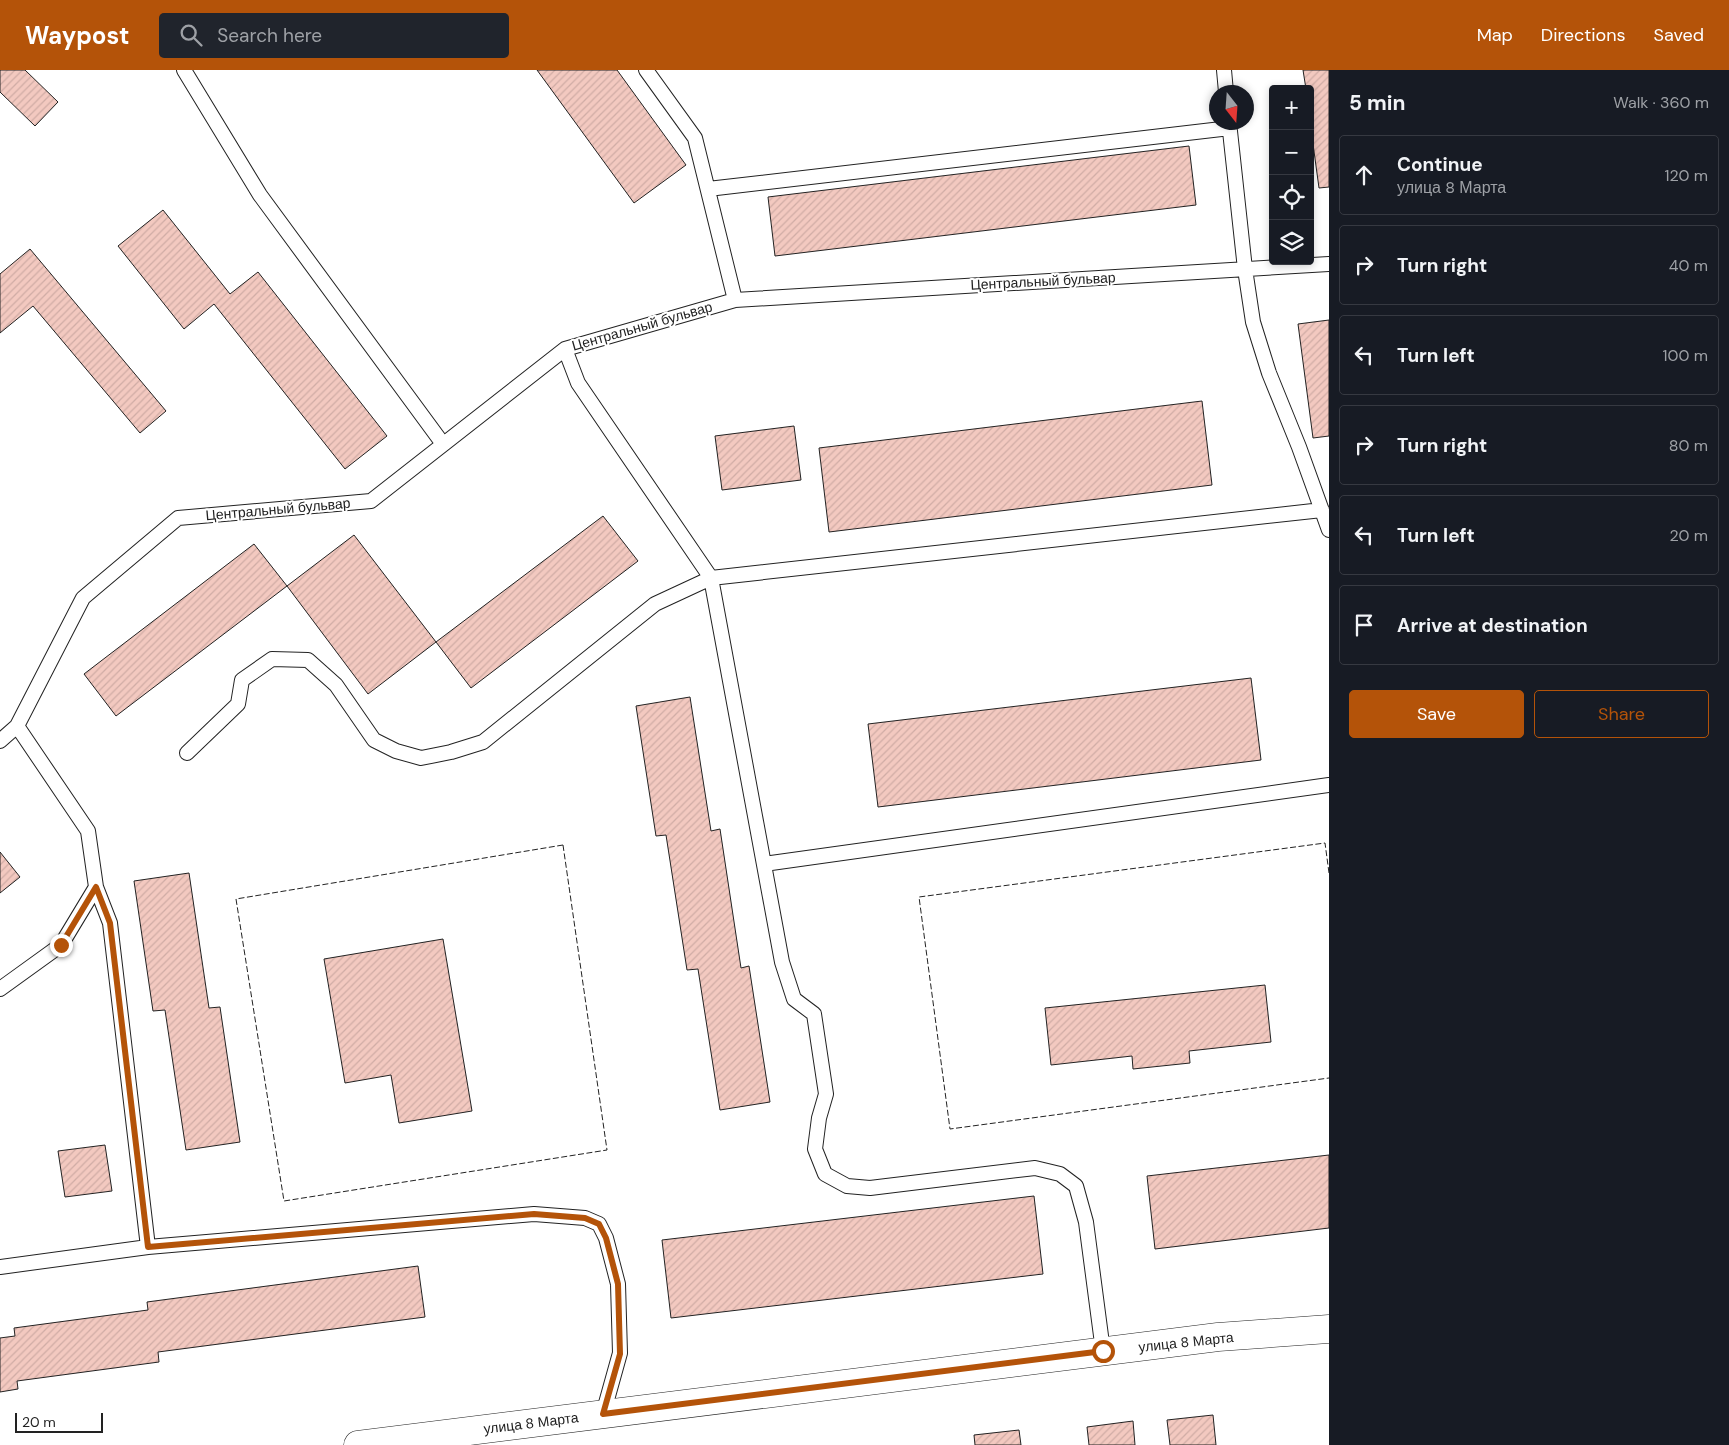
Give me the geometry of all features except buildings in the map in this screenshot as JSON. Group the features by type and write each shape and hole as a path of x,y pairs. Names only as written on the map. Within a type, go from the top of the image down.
{"street":[{"name":"улица 8 Марта","path":"358,1445 1218,1337 1329,1329"}],"lane":[{"path":"184,70 260,195 443,444"},
{"path":"646,70 695,138 735,300"},
{"path":"1224,70 1225,85"},
{"path":"708,189 1209,128"},
{"path":"1231,130 1245,269 1253,322 1269,373 1299,447 1329,530"},
{"name":"Центральный бульвар","path":"0,741 17,726 83,598 178,518 371,501 565,349 735,300 1329,264"},
{"path":"565,349 578,383 711,578 782,962 794,998 814,1014 826,1094 819,1118 815,1149 825,1174 847,1186 870,1188 1035,1168 1060,1174 1076,1186 1086,1222 1103,1351"},
{"path":"187,754 238,704 242,680 272,659 308,660 336,685 374,740 396,751 421,758 451,752 483,742 655,604 711,578 1322,510"},
{"path":"17,726 88,831 96,887 110,923 148,1247"},
{"path":"764,864 1329,785"},
{"path":"0,990 61,945 96,887"},
{"path":"0,1267 148,1247 534,1214 585,1218 599,1224 606,1238 618,1284 620,1354 603,1414"}],"fence":[{"path":"1329,873 1325,843 919,897 950,1129 1329,1078"},
{"path":"563,845 607,1150 284,1201 236,899 563,845"}],"route":[{"path":"61,945 96,887 110,923 148,1247 534,1214 585,1218 599,1224 606,1238 618,1284 620,1354 603,1414 1103,1351"}]}
